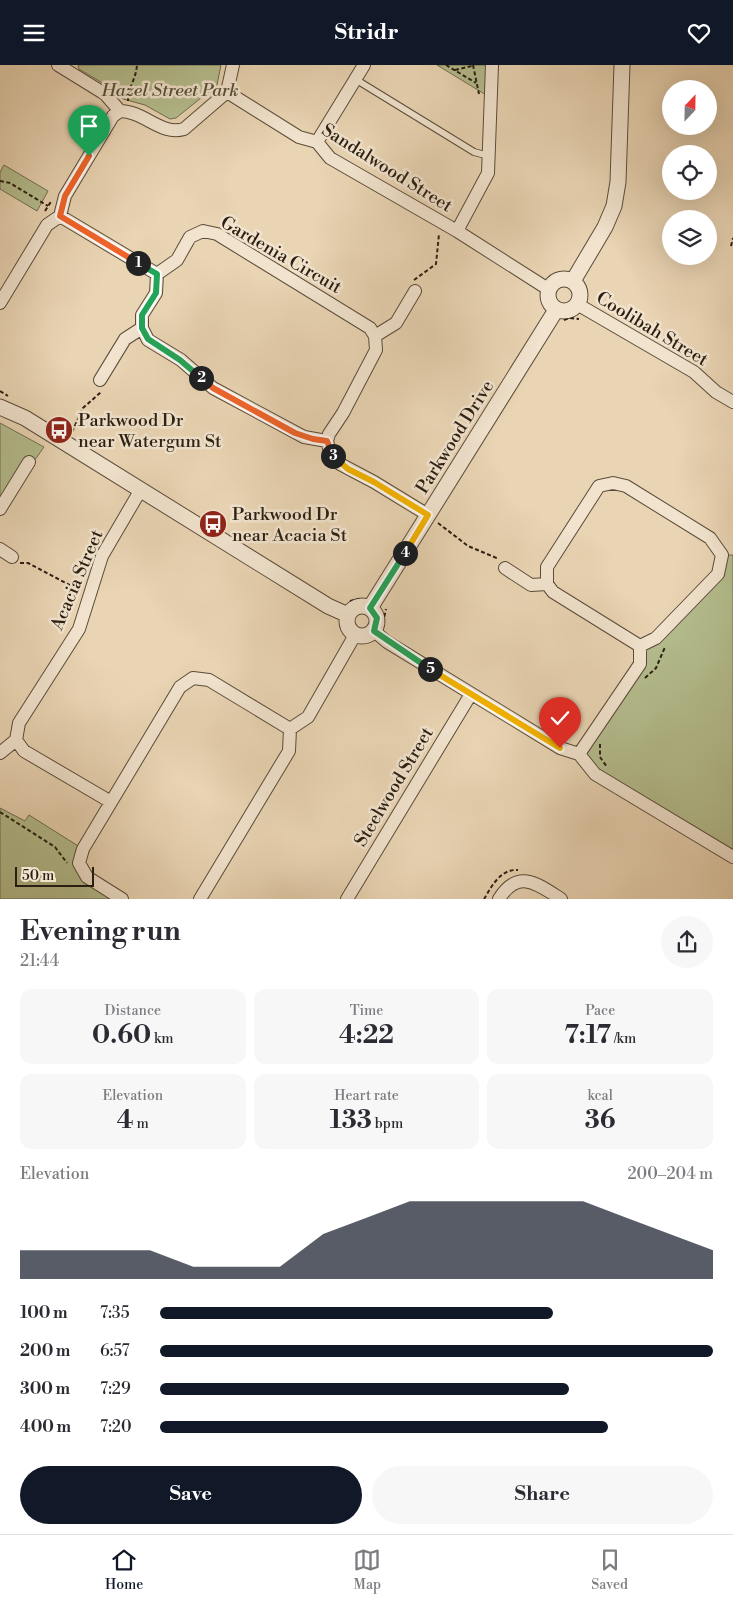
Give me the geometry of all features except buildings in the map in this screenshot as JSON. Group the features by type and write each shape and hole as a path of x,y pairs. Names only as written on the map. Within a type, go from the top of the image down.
{"street":[{"path":"58,65 129,111 166,130 176,132 184,129 227,92 233,65"},
{"path":"317,142 364,65"},
{"path":"457,231 488,173 492,65"},
{"path":"573,281 605,227 614,206 618,182 622,65"},
{"name":"Sandalwood Street","path":"227,92 299,137 317,142 330,158 457,231 548,289"},
{"path":"0,303 48,225 60,216 65,196 113,116 124,107"},
{"path":"60,216 157,274 156,293 142,315 142,328 148,339 180,360 213,388 304,437 327,441"},
{"name":"Gardenia Circuit","path":"157,274 177,260 190,237 203,231 217,235 370,328 375,337"},
{"path":"558,280 573,281 580,292 577,304 569,311 556,310 548,302 548,289 558,280"},
{"path":"415,291 396,323 375,337 376,350 343,413 332,428 327,441 330,452 340,464 435,516"},
{"name":"Coolibah Street","path":"577,304 694,372 716,392 733,402"},
{"name":"Parkwood Drive","path":"370,608 435,516 556,310"},
{"path":"100,380 125,339 142,328"},
{"path":"0,407 40,427 140,491 328,606 348,615"},
{"path":"0,509 29,461"},
{"path":"613,483 626,486 710,538 722,555 718,574 656,638 640,646 553,592 548,584 547,567 599,486 613,483"},
{"name":"Acacia Street","path":"16,740 19,723 79,629 106,547 140,491"},
{"path":"0,549 15,559"},
{"path":"503,564 531,585 548,584"},
{"path":"379,629 366,635 355,635 348,627 348,615 355,608 365,606 370,608 377,618 379,629 388,642 560,748 579,754 595,774 733,857"},
{"path":"290,729 308,717 355,635"},
{"path":"579,754 640,664 640,646"},
{"path":"122,899 87,877 79,863 83,849 180,687 193,678 209,680 290,729"},
{"name":"Steelwood Street","path":"347,899 471,694"},
{"path":"200,899 289,751 290,729"},
{"path":"0,753 16,740 24,751 111,802"},
{"path":"499,899 506,887 521,881 536,883 562,899"}],"lane":[{"path":"355,79 474,152 488,155"}],"path":[{"path":"124,107 136,77 137,65"},
{"path":"446,65 478,84 491,84"},
{"path":"455,70 473,65 478,84"},
{"path":"0,181 10,183 48,206"},
{"path":"731,246 733,238"},
{"path":"560,326 570,318 580,320"},
{"path":"0,391 16,400"},
{"path":"435,516 438,523 456,539 503,564"},
{"path":"15,559 28,563 90,596"},
{"path":"343,600 356,601 365,593"},
{"path":"379,629 387,607"},
{"path":"644,680 656,668 665,645"},
{"path":"603,740 600,743 600,757 605,765 613,770"},
{"path":"0,812 55,847 69,867"}],"green space":[{"name":"Hazel Street Park","path":"78,65 221,65 217,85 176,118 170,119 145,105 123,99 111,88 79,69"},
{"path":"437,65 492,65 491,98"},
{"path":"4,165 48,191 37,211 0,189 0,172"},
{"path":"0,423 44,447 0,509"},
{"path":"722,555 733,555 733,857 595,774 579,754 639,664 640,646 718,574"},
{"path":"0,808 25,821 29,815 83,849 79,863 122,899 0,899"}],"place":[{"name":"Parkwood Dr near Watergum St","path":"59,430"},
{"name":"Parkwood Dr near Acacia St","path":"213,524"}],"route":[{"path":"89,156 65,196 60,216 157,274 156,293 142,315 142,328 148,339 180,360 213,388 295,433 304,437 327,441 330,452 340,464 428,515 370,608 377,618 374,631 388,642 560,748"}]}
